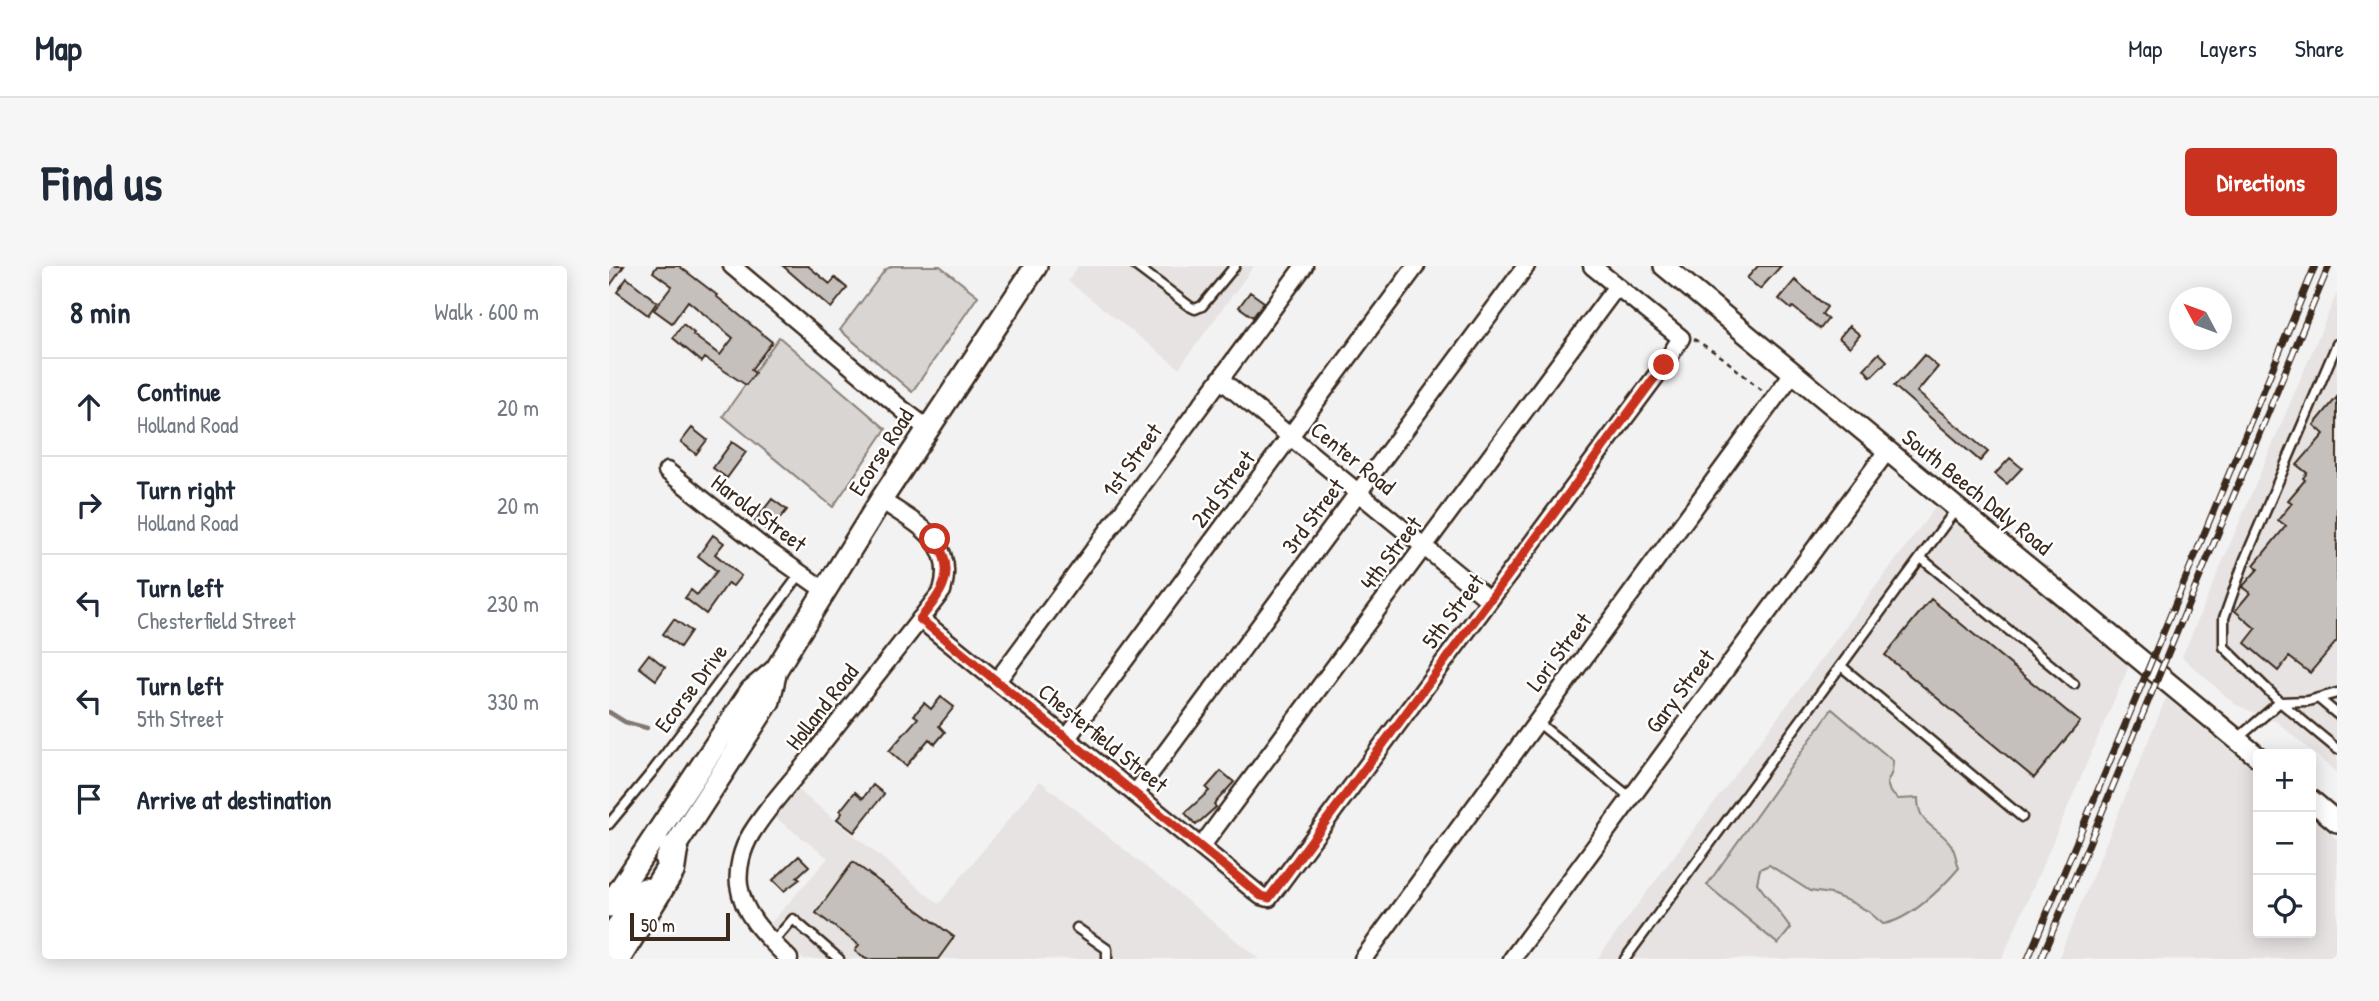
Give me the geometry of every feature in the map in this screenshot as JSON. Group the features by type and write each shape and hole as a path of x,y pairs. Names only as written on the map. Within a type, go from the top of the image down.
{"highway":[{"path":"615,959 670,870 673,850"}],"main road":[{"name":"Ecorse Road","path":"609,938 673,850 769,701 776,670 824,590 927,428 1036,266"},
{"name":"Ecorse Road","path":"609,906 751,691 776,670"}],"street":[{"path":"732,266 927,428"},
{"name":"1st Street","path":"997,681 1304,266"},
{"name":"2nd Street","path":"1067,738 1416,266"},
{"name":"3rd Street","path":"1135,794 1526,266"},
{"path":"1591,266 1687,339"},
{"name":"South Beech Daly Road","path":"1664,266 2253,753"},
{"name":"4th Street","path":"1201,847 1617,286"},
{"name":"5th Street","path":"1256,892 1269,898 1664,365 1687,339"},
{"name":"Lori Street","path":"1363,959 1535,721 1793,373"},
{"name":"Center Road","path":"1220,379 1489,600"},
{"name":"Gary Street","path":"1512,959 1887,451"},
{"name":"Harold Street","path":"667,471 733,524 824,590"},
{"name":"Holland Road","path":"789,959 772,943 743,903 739,868 747,843 778,799 942,591 946,570 943,553 935,539 881,499"},
{"name":"Chesterfield Street","path":"920,619 1256,892"},
{"path":"2316,804 2337,822"}],"lane":[{"path":"1136,266 1195,309 1202,306 1235,266"},
{"path":"2337,344 2245,559 2224,618 2224,647 2280,702 2337,750"},
{"path":"1625,959 1957,508"},
{"path":"1921,558 2074,684"},
{"name":"Ecorse Drive","path":"609,824 652,772 801,573"},
{"path":"1841,666 2022,817"},
{"path":"2237,739 2280,702 2308,701 2337,693"},
{"path":"2318,698 2337,714"},
{"path":"1535,721 1630,797"},
{"path":"772,943 793,919 839,959"},
{"path":"1077,928 1107,950 1107,959"}],"path":[{"path":"1687,339 1699,341 1765,393"}],"shaded area":[{"path":"892,266 940,266 978,296 912,392 840,330 885,270"},
{"path":"1078,266 1254,266 1179,368 1068,281"},
{"path":"2337,293 2337,773 2316,755 2316,749 2309,749 2277,722 2236,705 2182,657"},
{"path":"779,337 886,429 833,507 723,416"},
{"path":"1939,502 1995,548 2075,623 2129,666 2002,959 1597,959"},
{"path":"2166,698 2253,769 2253,938 2316,938 2316,821 2337,839 2337,959 2058,959"},
{"path":"1832,709 1893,761 1887,783 1890,792 1898,799 1918,798 1921,814 1951,845 1959,868 1914,910 1904,917 1883,924 1868,911 1851,902 1831,894 1810,891 1769,865 1760,869 1757,883 1791,928 1778,944 1707,885"},
{"path":"1040,781 1259,959 803,959 770,924 828,858 776,818 797,789 939,904"}],"building":[{"path":"609,266 624,266 609,287"},
{"path":"657,266 679,266 772,342 751,370 755,373 746,385 705,358 702,362 673,338 683,324 720,355 733,338 688,301 672,323 654,310 672,286 653,272"},
{"path":"783,266 808,266 830,284 835,278 847,288 831,308"},
{"path":"1758,266 1781,266 1760,289 1747,278"},
{"path":"627,278 657,302 648,315 617,292"},
{"path":"1795,280 1827,307 1822,314 1828,319 1820,329 1779,299"},
{"path":"1250,292 1264,302 1253,317 1239,307"},
{"path":"1849,326 1860,335 1850,347 1839,338"},
{"path":"1879,353 1887,361 1871,377 1864,369"},
{"path":"1924,355 1938,367 1917,392 1988,452 1980,461 1894,386"},
{"path":"2337,397 2337,641 2310,673 2289,657 2278,671 2245,643 2256,629 2235,611 2250,593 2242,587 2258,569 2254,565 2286,526 2278,520 2292,503 2288,500 2305,480 2303,478 2307,473 2297,465 2324,434 2314,425"},
{"path":"692,428 707,440 696,454 681,442"},
{"path":"732,442 746,452 727,478 713,468"},
{"path":"2010,458 2022,468 2007,484 1995,474"},
{"path":"772,499 787,510 769,532 755,521"},
{"path":"713,535 724,543 715,554 741,576 733,586 728,583 706,614 685,598 691,590 697,595 717,571 698,556"},
{"path":"1931,599 2080,722 2034,778 1885,655"},
{"path":"674,619 691,631 680,647 663,634"},
{"path":"649,654 665,667 656,680 639,667"},
{"path":"941,697 954,707 939,726 945,732 935,744 929,739 906,766 889,751 918,718 914,715 924,703 931,709"},
{"path":"1221,771 1234,782 1214,804 1216,807 1196,825 1185,813 1209,791 1206,788"},
{"path":"873,785 884,794 854,832 837,819 842,813 840,811 855,792 863,798"},
{"path":"799,856 809,866 797,877 800,879 784,891 773,880"},
{"path":"853,862 954,937 938,959 866,959 855,951 859,945 816,913"}],"waterway":[{"path":"609,712 625,722 647,728"}],"railway":[{"path":"2028,959 2315,266"},
{"path":"2041,959 2329,266"}],"route":[{"path":"935,539 943,553 946,578 942,591 920,619 1261,896 1269,898 1664,365"}]}
